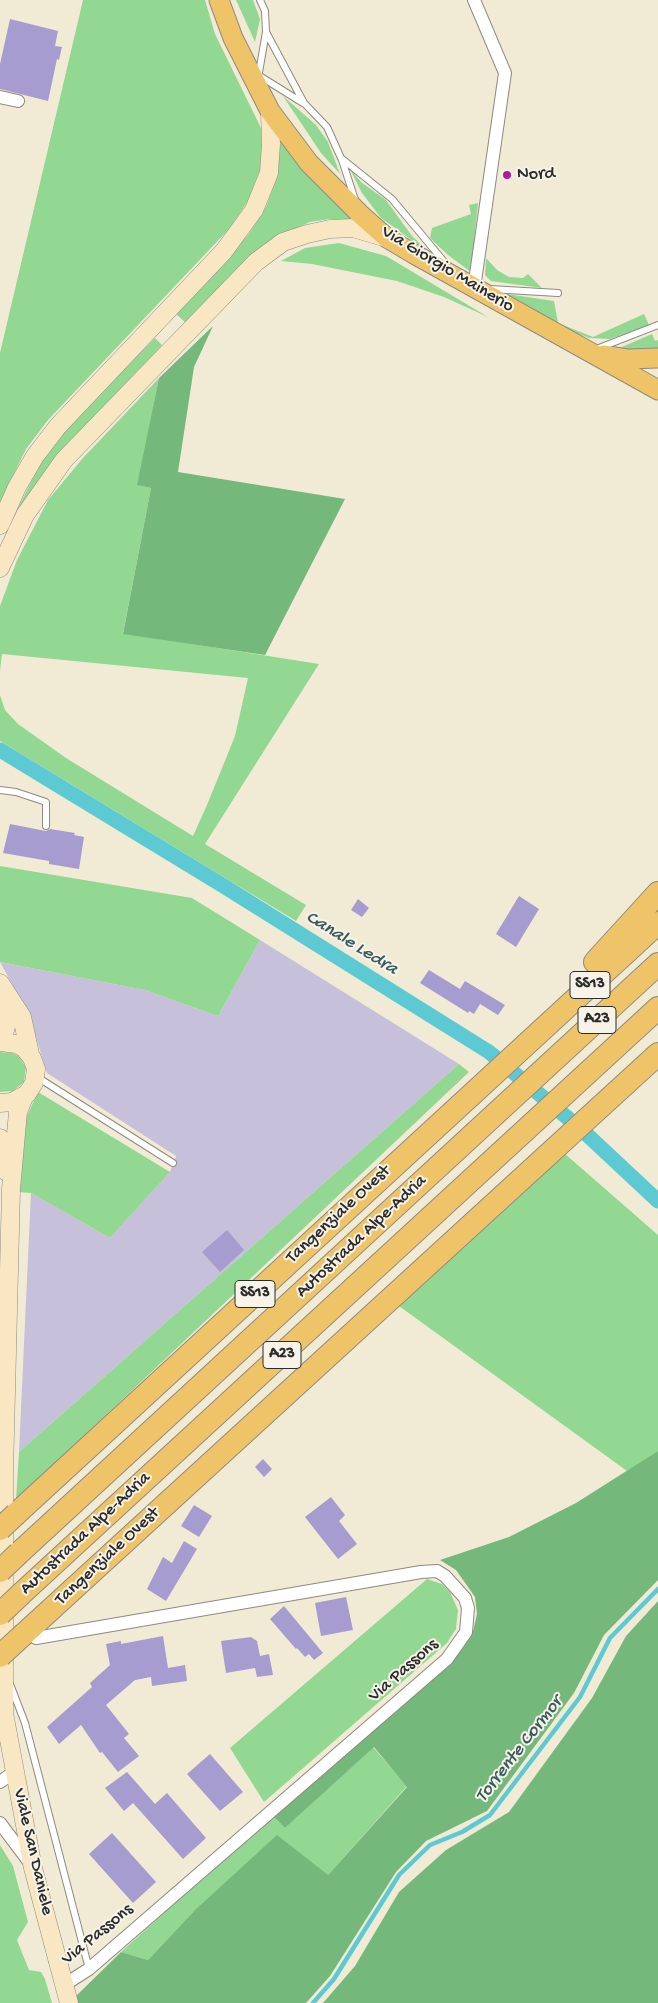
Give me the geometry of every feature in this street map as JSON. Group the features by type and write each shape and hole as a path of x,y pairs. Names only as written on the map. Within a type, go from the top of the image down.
{"highway":[{"path":"517,1052 534,1019 601,957 658,893"},
{"name":"Tangenziale Ovest","path":"0,1530 658,923"},
{"name":"Autostrada Alpe-Adria","path":"0,1571 658,964"},
{"name":"Autostrada Alpe-Adria","path":"0,1614 658,1008"},
{"name":"Tangenziale Ovest","path":"2,1662 382,1305 568,1138 658,1054"}],"main road":[{"name":"Via Giorgio Mainerio","path":"219,0 270,111 309,163 387,238 658,390"},
{"path":"0,525 22,479 58,426 224,251 254,210 269,173 271,144 270,111"},
{"path":"0,568 25,515 45,483 64,460 256,262 283,242 330,229 353,228 387,238"},
{"path":"159,320 180,340"},
{"path":"588,351 628,359 658,358"},
{"path":"0,984 8,1018 1,1042 16,1044 30,1054"},
{"path":"0,984 22,1017 36,1077"},
{"name":"Viale San Daniele","path":"36,1077 24,1097 18,1112 11,1189 4,1473 2,1720 4,1775 33,1868 69,2003"},
{"path":"0,1102 12,1102 24,1097"},
{"name":"Viale San Daniele","path":"0,1138 11,1189"}],"street":[{"path":"468,284 505,73 474,0"},
{"path":"0,97 18,101"},
{"name":"Via Passons","path":"30,1636 437,1571 445,1576 465,1598 468,1608 466,1632 447,1659 89,1969 64,1984"},
{"path":"0,1823 33,1868"}],"lane":[{"path":"260,0 265,11 266,32 254,77 304,104 327,127 341,158 360,214"},
{"path":"266,32 304,104"},
{"path":"341,158 392,198 422,238 468,284 558,293"},
{"path":"588,351 631,337 658,325"},
{"path":"0,790 16,792 46,802 46,826"},
{"path":"36,1077 173,1163"},
{"path":"2,1662 25,1723 89,1969"}],"shaded area":[{"path":"260,940 459,1064 19,1452 31,1193 110,1238 170,1172 176,1156 47,1073 29,1015 0,962 145,990 218,1016"}],"green space":[{"path":"83,0 205,0 215,34 261,128 262,150 260,170 248,201 229,229 48,420 26,449 0,502 0,353"},
{"path":"236,0 253,0 260,19 255,42"},
{"path":"283,96 316,125 328,142 340,174 321,153"},
{"path":"281,142 354,221 329,219 310,222 273,238 254,253 186,323 175,313 248,235 266,207 274,185"},
{"path":"350,169 361,182 386,200 412,236 431,254 381,218 362,193"},
{"path":"478,203 471,272 448,255 430,238 432,228 471,214 469,205"},
{"path":"339,243 386,256 488,317 444,297 397,281 312,264 281,261 305,248"},
{"path":"486,258 497,270 509,277 523,278 528,274 542,288 491,281 485,275"},
{"path":"500,293 554,301 558,323 593,337 644,314 649,325 610,339 589,338 561,327"},
{"path":"213,326 194,367 178,472 345,499 265,655 123,634 151,488 137,485 159,378"},
{"path":"652,334 655,341 658,340 658,351 617,349"},
{"path":"155,338 162,345 60,452 40,478 10,524 44,456 73,420"},
{"path":"159,378 138,485 151,488 123,633 319,664 205,844 306,905 296,921 0,741 0,695 5,710 18,724 66,758 193,836 207,805 235,736 248,678 2,654 0,671 0,606 17,560 48,500 82,459"},
{"path":"0,866 192,898 260,940 218,1016 145,990 0,962"},
{"path":"0,1052 12,1053 18,1056 26,1067 24,1082 13,1091 0,1092"},
{"path":"459,1064 469,1072 16,1500 19,1452"},
{"path":"38,1092 170,1172 110,1238 31,1193 18,1192 26,1118"},
{"path":"564,1153 658,1235 658,1451 627,1471 399,1306"},
{"path":"658,1451 658,1580 604,1635 574,1693 487,1811 426,1841 396,1872 330,1976 306,2003 77,2003 75,1997 121,1952 148,1960 194,1911 277,1835 328,1875 407,1787 374,1747 285,1828 272,1815 451,1662 464,1647 473,1631 477,1614 475,1597 456,1570 440,1560 509,1537 576,1503"},
{"path":"427,1579 442,1584 450,1592 458,1610 456,1629 447,1643 264,1802 230,1748"},
{"path":"658,1601 658,2003 323,2003 355,1966 399,1892 446,1850 509,1812 592,1698 626,1636"},
{"path":"373,1747 407,1786 328,1875 194,1911 148,1960 121,1952 272,1815 285,1828"},
{"path":"0,1845 13,1866 28,1922 17,1940 29,1970 41,1972 45,1979 52,2003 0,2003"}],"building":[{"path":"10,19 58,31 55,46 62,47 59,60 57,59 48,101 0,89 0,64"},
{"path":"10,824 46,831 50,829 75,833 74,835 84,837 79,869 49,864 49,861 3,853"},
{"path":"519,896 539,909 516,947 496,934"},
{"path":"358,899 369,908 362,917 351,910"},
{"path":"429,970 460,989 465,981 505,1005 498,1015 480,1004 474,1014 469,1011 468,1013 420,983"},
{"path":"227,1230 244,1250 220,1272 202,1252"},
{"path":"263,1459 272,1469 264,1477 255,1467"},
{"path":"331,1497 345,1515 339,1521 357,1544 338,1559 305,1517"},
{"path":"194,1505 212,1516 199,1537 181,1526"},
{"path":"184,1541 197,1549 166,1601 147,1589 163,1557 172,1563"},
{"path":"346,1597 353,1630 321,1636 315,1603"},
{"path":"284,1606 323,1653 314,1660 309,1654 305,1657 296,1649 270,1619"},
{"path":"163,1636 168,1668 185,1665 187,1681 152,1686 151,1677 135,1680 106,1705 129,1734 124,1738 139,1756 118,1772 102,1752 100,1753 81,1725 59,1744 47,1727 92,1687 90,1683 110,1665 106,1644 121,1641 121,1644"},
{"path":"251,1637 257,1641 260,1656 269,1654 273,1675 257,1677 255,1668 226,1673 221,1641"},
{"path":"210,1754 243,1792 220,1811 187,1774"},
{"path":"127,1772 155,1804 167,1793 206,1838 183,1859 133,1803 124,1811 105,1788"},
{"path":"112,1833 156,1882 133,1903 89,1854"}],"waterway":[{"name":"Canale Ledra","path":"0,750 222,885 489,1052 582,1130 658,1201"},
{"name":"Torrente Cormor","path":"313,2003 334,1979 399,1875 430,1845 462,1832 490,1815 580,1697 610,1638 658,1589"}],"place":[{"name":"Nord","path":"507,175"}]}
